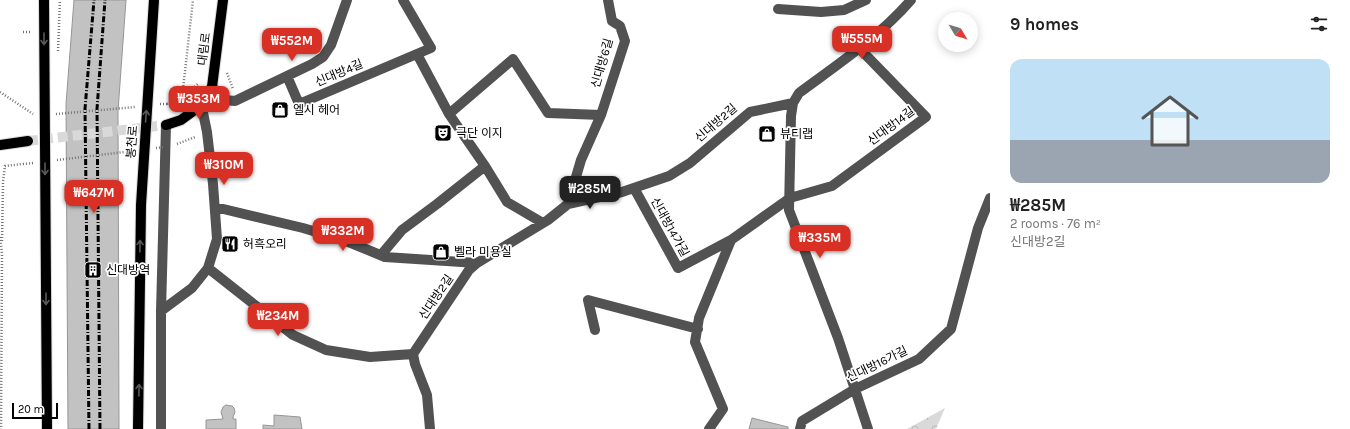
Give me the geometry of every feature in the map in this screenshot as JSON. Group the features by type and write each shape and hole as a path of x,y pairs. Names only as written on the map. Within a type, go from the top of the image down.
{"main road":[{"path":"44,0 47,429"},
{"name":"봉천로","path":"138,429 141,205 154,0"},
{"name":"대림로","path":"166,125 182,120 201,103 212,87 223,0"},
{"path":"0,145 28,141"}],"street":[{"path":"212,87 225,100 235,101 312,64 323,57 331,45 347,0"},
{"name":"신대방4길","path":"287,76 300,104 431,48 403,0"},
{"name":"신대방6길","path":"568,204 581,160 601,115 625,41 620,26 612,21 608,0"},
{"path":"778,9 822,12 844,10 866,0"},
{"path":"868,429 838,338 789,210 791,116 793,103 799,93 859,48 893,20 908,0"},
{"name":"신대방14길","path":"790,198 832,186 926,117 859,48"},
{"path":"417,54 449,114 486,166 507,202 543,223"},
{"path":"449,114 513,59 548,113 601,115"},
{"path":"161,311 192,288 208,268 217,239 207,132 201,103"},
{"name":"신대방2길","path":"413,354 469,270 477,263 543,223 568,204 622,192 669,176 690,163 750,112 793,103"},
{"path":"161,429 161,311 166,125"},
{"path":"381,255 402,230 486,166"},
{"name":"신대방14가길","path":"634,188 678,268 731,240 790,198"},
{"name":"신대방16가길","path":"800,429 802,421 854,389 919,359 951,330 978,228 990,198"},
{"path":"214,207 255,218 303,228 346,241 385,257 477,263"},
{"path":"709,429 722,409 695,342 700,318 731,240"},
{"path":"208,268 293,335 326,350 370,356 413,354 415,364 427,395 430,429"},
{"path":"595,330 588,300 698,329"}],"path":[{"path":"160,104 168,104 182,98 193,0"},
{"path":"0,92 35,116"},
{"path":"51,114 136,107"},
{"path":"150,149 170,146 207,132"},
{"path":"55,160 134,150"},
{"path":"1,429 3,182 5,166 39,162"},
{"path":"0,237 2,254"}],"green space":[{"path":"945,408 936,429 907,429"}],"building":[{"name":"신대방역","path":"74,0 126,0 118,111 119,429 68,429 66,104"},
{"path":"226,405 234,408 235,412 233,419 236,419 236,429 206,429 206,420 223,419 221,412 223,407"},
{"path":"274,415 300,417 302,429 263,429 263,425 274,426"},
{"path":"752,418 788,427 788,429 749,429"}],"tunnel":[{"path":"28,141 166,125"}],"railway":[{"path":"89,429 85,109 94,0"},
{"path":"100,429 97,109 105,0"}],"place":[{"name":"엘시 헤어","path":"280,110"},
{"name":"극단 이지","path":"443,133"},
{"name":"뷰티랩","path":"767,134"},
{"name":"허흑오리","path":"230,244"},
{"name":"벨라 미용실","path":"441,252"},
{"name":"신대방역","path":"93,270"}]}
